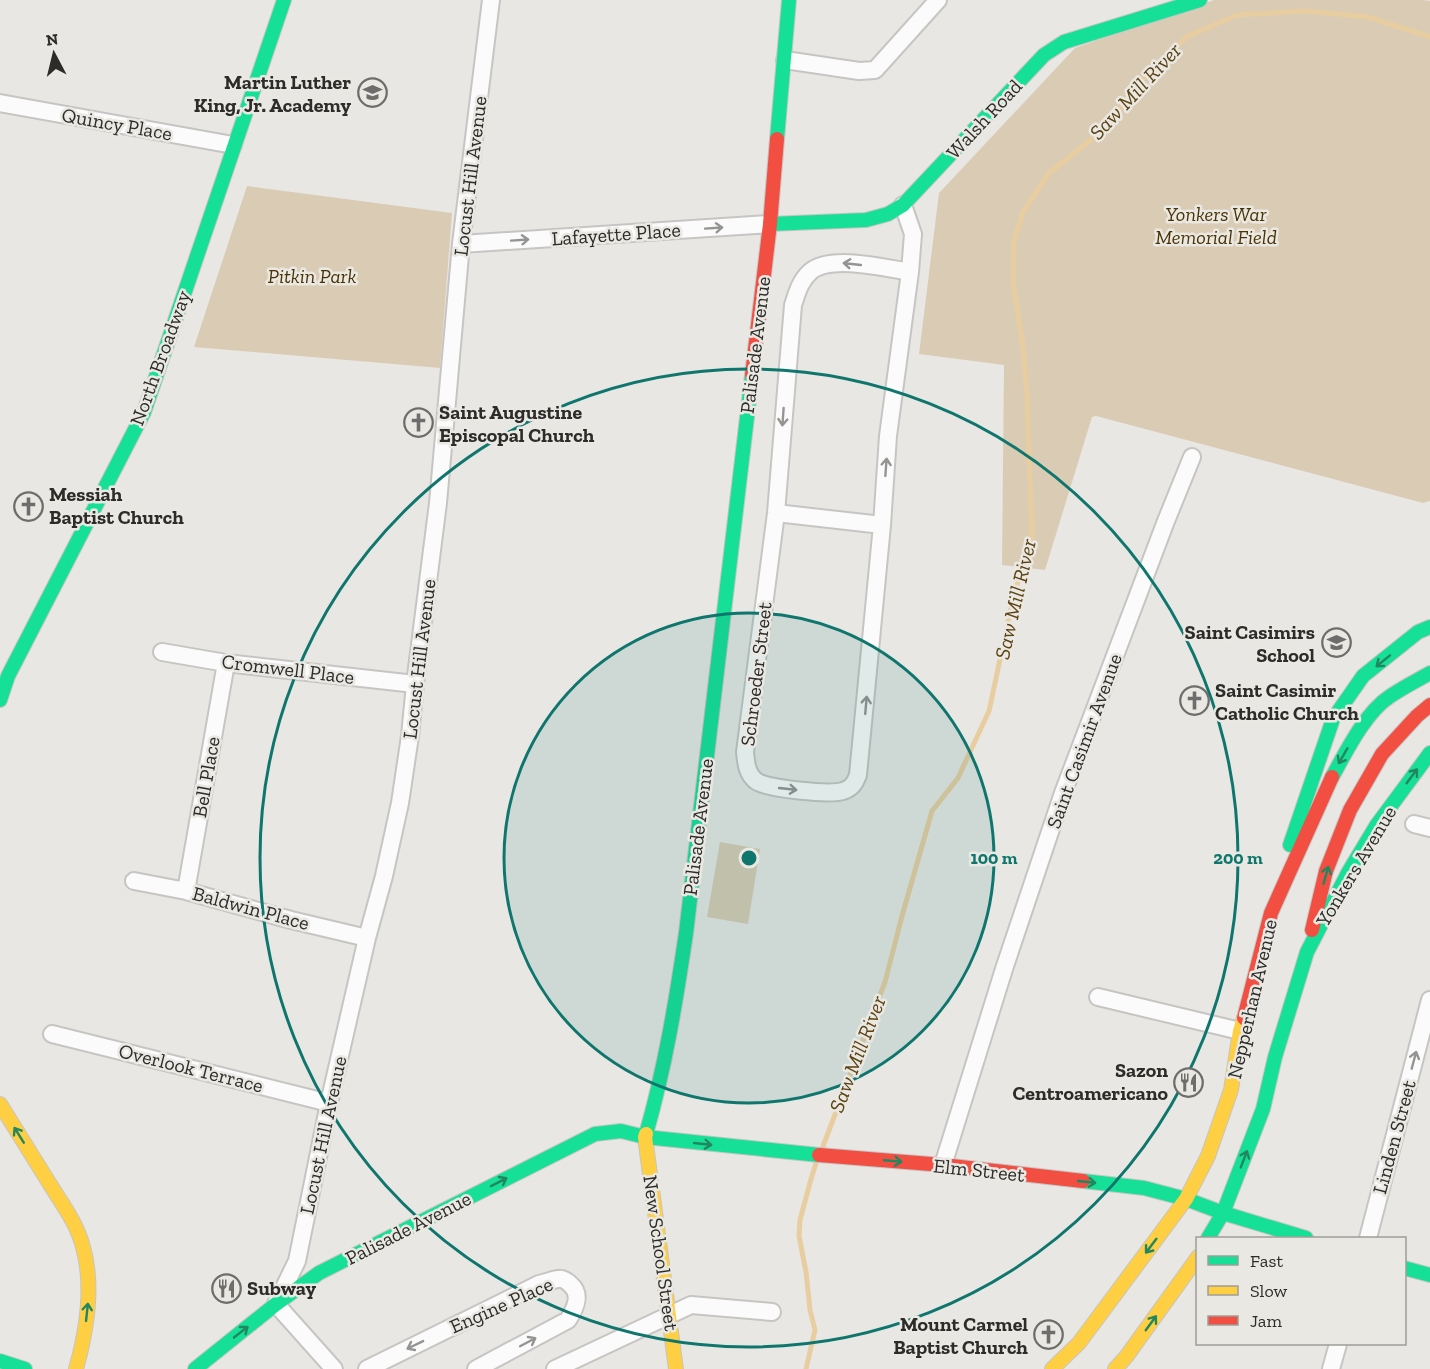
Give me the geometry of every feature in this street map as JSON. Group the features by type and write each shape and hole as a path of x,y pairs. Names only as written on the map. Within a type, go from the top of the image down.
{"main road":[{"name":"North Broadway","path":"0,700 8,676 144,412 284,0"},
{"name":"Palisade Avenue","path":"195,1369 276,1304 319,1273 595,1134 621,1131 645,1137 654,1109 672,1026 682,956 770,224 789,0"},
{"name":"Walsh Road","path":"770,224 866,220 888,214 903,205 1044,55 1064,42 1200,0"},
{"name":"Nepperhan Avenue","path":"1052,1369 1079,1343 1186,1199 1208,1156 1231,1090 1240,1031 1286,857 1333,719 1363,676 1418,632 1430,627"},
{"path":"1271,913 1327,785 1355,736 1376,708 1388,697 1430,673"},
{"name":"Nepperhan Avenue","path":"1209,1237 1222,1213 1263,1109 1326,871 1350,810 1383,754 1430,705"},
{"name":"Yonkers Avenue","path":"1306,952 1376,826 1430,753"},
{"path":"0,1104 80,1236 88,1280 88,1308 81,1355 76,1369"},
{"name":"Elm Street","path":"645,1137 1144,1188 1186,1199 1222,1213 1300,1237"},
{"name":"New School Street","path":"645,1137 676,1369"},
{"path":"1115,1369 1179,1286 1196,1259"},
{"path":"1406,1269 1430,1275"},
{"path":"0,1361 25,1369"}],"street":[{"name":"Locust Hill Avenue","path":"276,1304 297,1261 329,1103 400,803 438,503 461,244 491,0"},
{"path":"785,60 859,71 875,70 938,0"},
{"name":"Quincy Place","path":"0,103 233,145"},
{"name":"Schroeder Street","path":"903,205 913,234 910,272 888,436 882,525 858,775 854,785 843,791 828,793 776,788 758,783 748,769 746,752 776,513 793,305 799,286 810,272 826,264 845,263 910,272"},
{"name":"Lafayette Place","path":"461,244 770,224"},
{"name":"Saint Casimir Avenue","path":"944,1166 1004,969 1063,793 1192,457"},
{"path":"776,513 882,525"},
{"name":"Cromwell Place","path":"162,652 226,663 415,684"},
{"name":"Bell Place","path":"186,891 226,663"},
{"name":"Baldwin Place","path":"134,881 186,891 367,938"},
{"path":"1098,997 1240,1031"},
{"name":"Linden Street","path":"1369,1237 1430,1000"},
{"name":"Overlook Terrace","path":"52,1034 329,1103"},
{"name":"Engine Place","path":"367,1369 538,1284 560,1278 568,1281 576,1290 575,1309 568,1320 476,1369"},
{"path":"276,1304 334,1369"},
{"path":"555,1369 691,1305 772,1312"},
{"path":"1331,1369 1338,1345"}],"green space":[{"name":"Yonkers War Memorial Field","path":"1214,0 1430,1 1430,501 1423,503 1096,416 1092,417 1045,570 1002,565 1004,365 919,354 939,193 1075,48"},
{"name":"Pitkin Park","path":"247,186 452,213 440,368 194,347"},
{"path":"720,842 760,849 748,924 707,917"}],"waterway":[{"name":"Saw Mill River","path":"822,1149 885,982 932,811 958,778 989,711 1014,594 1032,540 1027,396 1023,346 1013,283 1014,240 1023,212 1049,173 1101,132 1149,71 1188,36 1237,15 1306,11 1368,17 1430,37"},
{"name":"Saw Mill River","path":"806,1369 815,1330 799,1236 800,1220 817,1160"}],"traffic: fast":[{"path":"0,700 8,676 144,412 284,0"},
{"path":"777,139 789,0"},
{"path":"770,224 866,220 888,214 903,205 1044,55 1064,42 1200,0"},
{"path":"646,1134 669,1034 686,933 752,375"},
{"path":"1290,845 1333,719 1363,676 1418,632 1430,627"},
{"path":"1332,777 1357,734 1380,704 1430,673"},
{"path":"1209,1237 1223,1213 1263,1109 1275,1057 1307,952 1349,871 1376,826 1430,753"},
{"path":"195,1369 276,1304 319,1273 595,1134 621,1131 645,1137 819,1155"},
{"path":"1083,1181 1144,1188 1186,1199 1223,1213 1303,1237"},
{"path":"1406,1269 1430,1275"},
{"path":"0,1361 25,1369"}],"traffic: slow":[{"path":"1052,1369 1079,1343 1186,1199 1208,1156 1231,1090 1244,1018"},
{"path":"0,1104 69,1215 83,1247 89,1292 83,1339 76,1369"},
{"path":"646,1134 676,1369"},
{"path":"1115,1369 1196,1260"}],"traffic: jam":[{"path":"752,375 770,224 777,139"},
{"path":"1312,930 1326,871 1350,810 1382,754 1430,705"},
{"path":"1244,1018 1271,913 1332,777"},
{"path":"819,1155 943,1165 1083,1181"}],"place":[{"name":"Martin Luther King, Jr. Academy","path":"372,93"},
{"name":"Saint Augustine Episcopal Church","path":"418,423"},
{"name":"Messiah Baptist Church","path":"28,506"},
{"name":"Saint Casimirs School","path":"1336,643"},
{"name":"Saint Casimir Catholic Church","path":"1194,701"},
{"name":"Sazon Centroamericano","path":"1189,1082"},
{"name":"Subway","path":"226,1288"},
{"name":"Mount Carmel Baptist Church","path":"1049,1335"}]}
